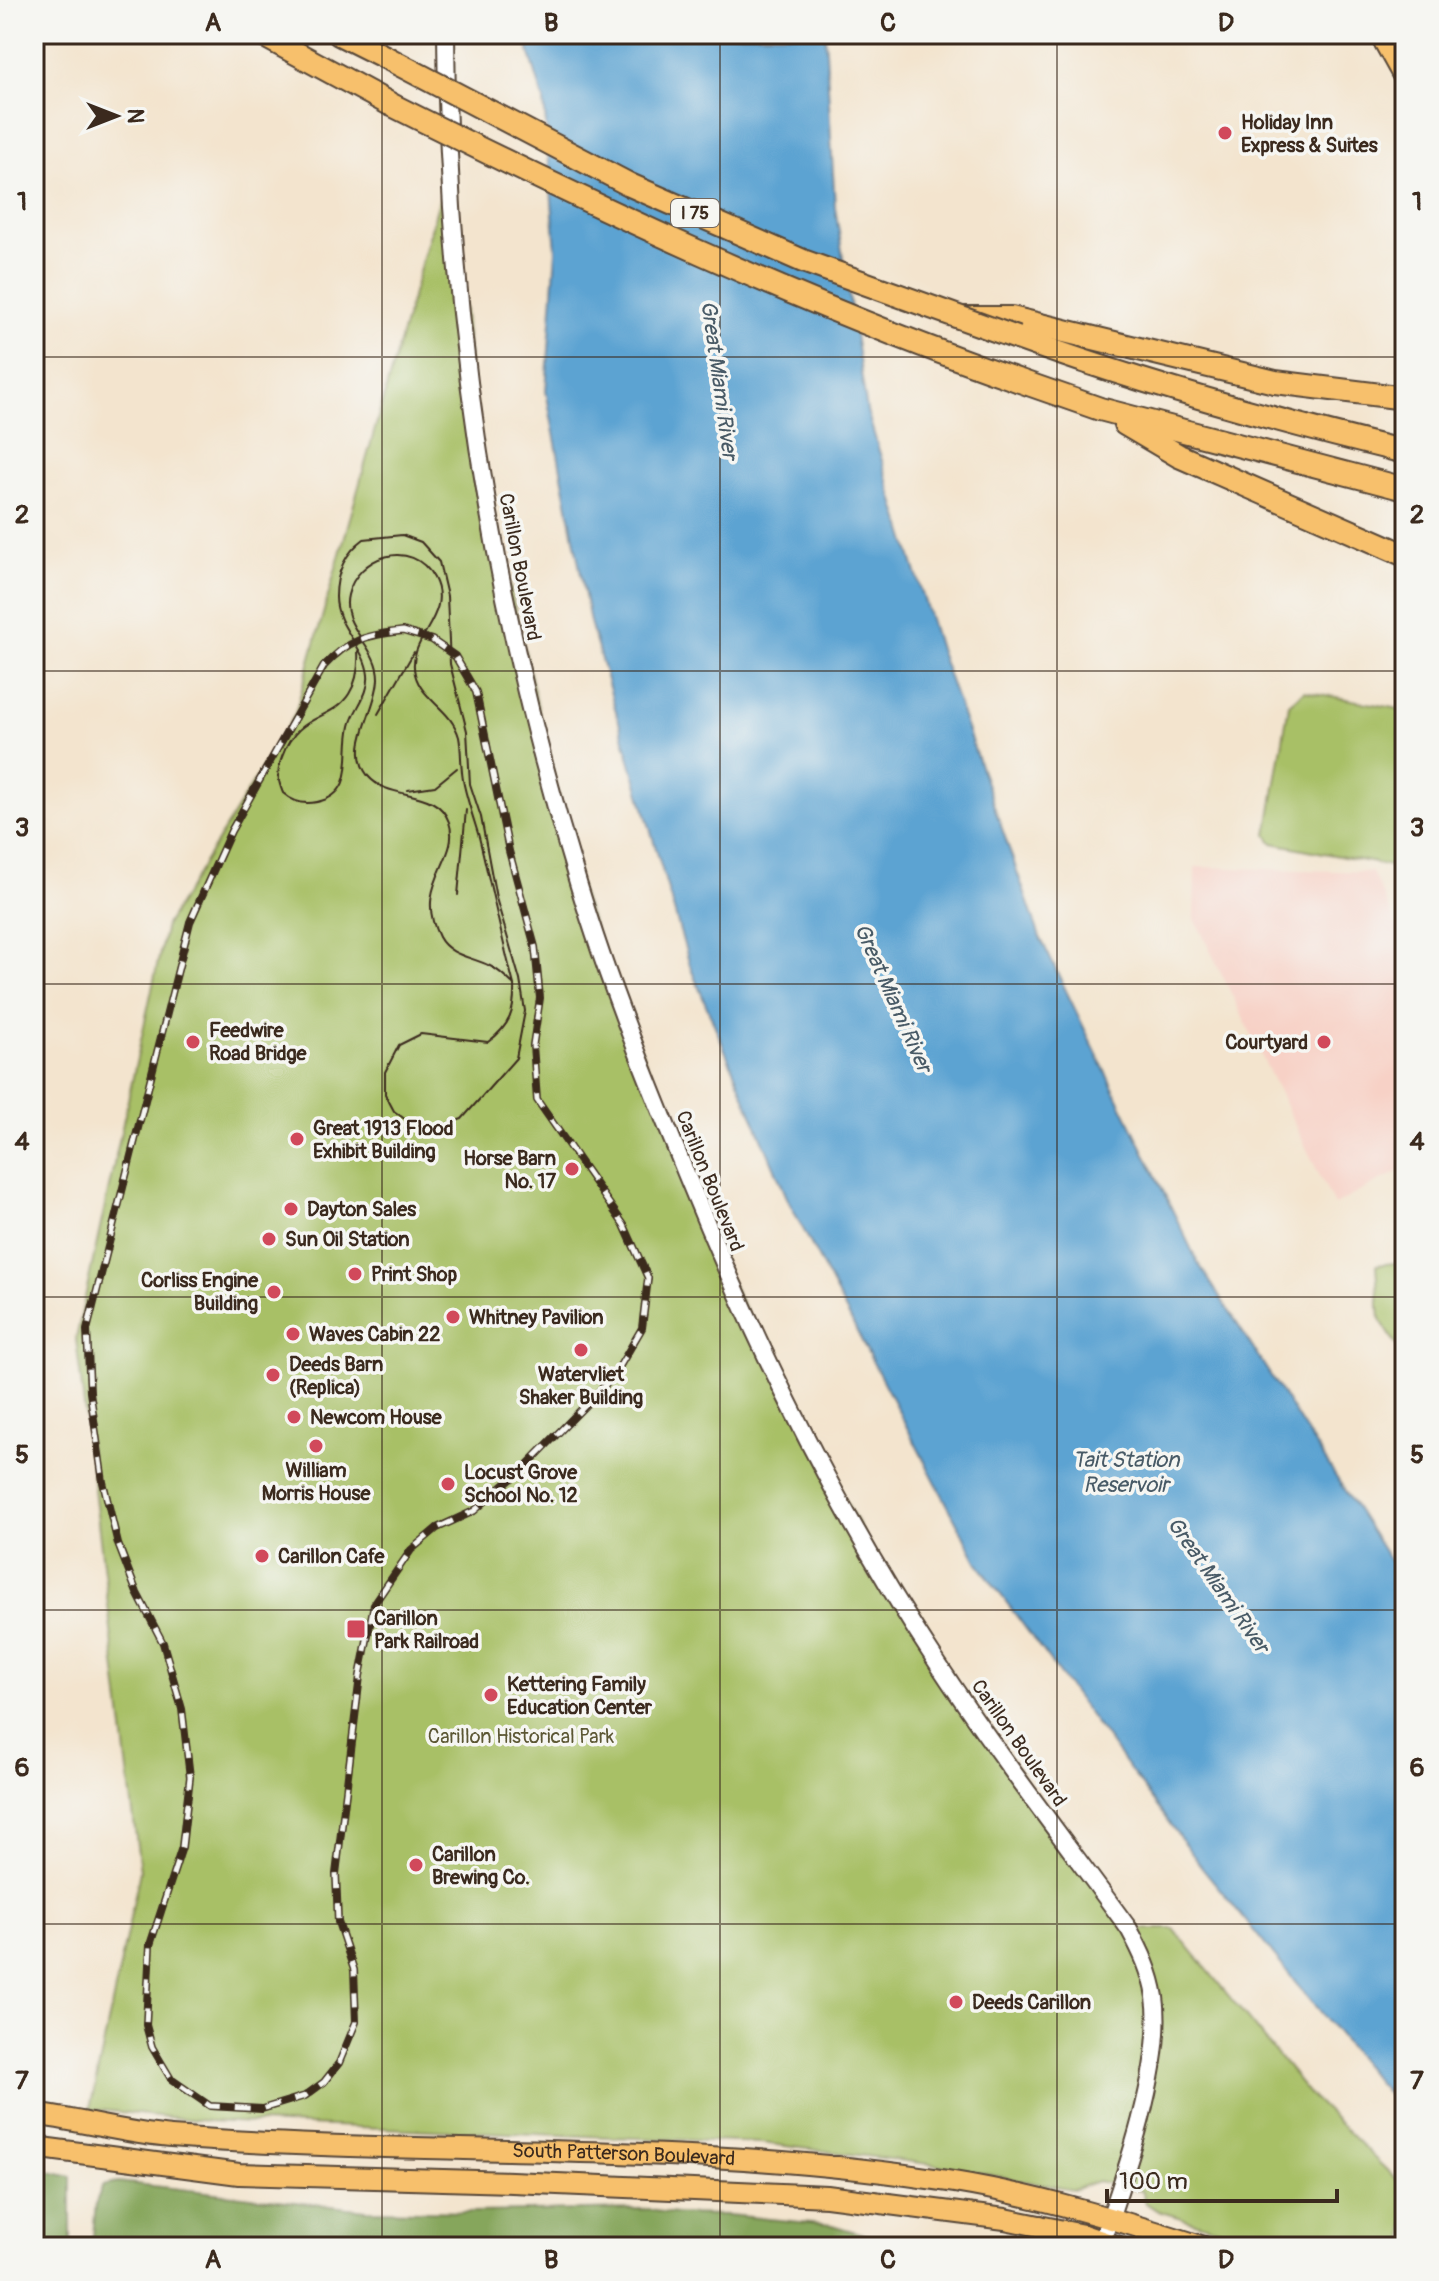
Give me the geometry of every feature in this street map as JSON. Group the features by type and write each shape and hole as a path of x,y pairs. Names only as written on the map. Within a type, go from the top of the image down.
{"highway":[{"name":"I 75","path":"261,34 390,104 541,180 842,313 1100,409 1405,489"},
{"name":"I 75","path":"339,34 630,185 803,261 959,318 1014,328 1120,375 1268,419 1405,452"},
{"path":"1014,328 1275,382 1405,398"},
{"path":"1100,409 1179,456 1405,555"}],"main road":[{"path":"1380,34 1405,79"},
{"name":"South Patterson Boulevard","path":"34,2114 181,2137 682,2156 858,2170 954,2182 1110,2217 1204,2247"},
{"name":"South Patterson Boulevard","path":"34,2147 239,2174 827,2196 1040,2226 1110,2244"},
{"path":"1040,2226 1059,2247"}],"street":[{"name":"Carillon Boulevard","path":"446,34 463,341 477,443 517,660 580,891 655,1097 729,1279 807,1435 936,1660 1142,1953 1155,1998 1154,2048 1110,2217 1110,2244"}],"shaded area":[{"path":"1195,867 1372,872 1405,943 1405,1168 1334,1205 1194,917"}],"green space":[{"name":"Carillon Historical Park","path":"440,197 455,209 477,443 580,891 729,1279 891,1587 1128,1929 1174,1929 1309,2094 1405,2188 1405,2247 1278,2247 1158,2211 1146,2203 1142,2191 1098,2181 1073,2190 937,2165 761,2143 207,2121 90,2109 140,1871 76,1339 166,925 295,714"},
{"path":"1304,691 1405,710 1405,869 1273,843 1267,835 1289,704"},
{"path":"1405,1262 1405,1359 1380,1319 1376,1265"},
{"path":"34,2168 71,2177 71,2247 34,2247"},
{"path":"118,2182 366,2210 641,2209 676,2214 728,2215 832,2225 906,2247 92,2247 96,2202 103,2185"}],"water":[{"name":"Tait Station Reservoir","path":"524,34 825,34 835,207 867,411 939,649 1040,937 1198,1263 1405,1584 1405,2116 1201,1866 979,1565 788,1200 691,969 590,622 546,391 556,251 544,101"}],"tram line":[{"path":"358,651 357,673 349,694 342,703 305,725 289,743 279,771 283,793 291,799 308,803 330,798 338,791 346,772 350,726 367,689 368,675 362,655 337,608 336,588 343,564 364,539 402,535 421,542 439,562 447,596 450,664 467,731 470,784 481,817 496,898 520,980 525,1011 516,1058 462,1119 429,1130 410,1123 394,1111 385,1094 385,1072 399,1045 421,1034 488,1042 510,1017 514,985 464,785 459,737 450,719 424,691 415,674 417,649 434,616 439,592 434,578 424,565 413,558 386,556 362,570 353,581 348,595 349,617 372,656 378,678 361,740 362,765 377,784 423,798 443,811 451,835 431,902 432,918 439,937 449,948 493,968 514,985"},
{"path":"378,714 414,652"},
{"path":"408,790 435,786 457,768"},
{"path":"458,895 466,810"}],"railway":[{"path":"403,631 432,640 455,656 476,692 509,851 535,947 540,998 533,1045 537,1100 624,1225 648,1278 642,1328 614,1376 524,1468 474,1511 437,1528 411,1550 374,1604 360,1676 336,1874 338,1922 354,1970 356,2022 339,2063 324,2082 305,2096 262,2109 210,2106 171,2079 152,2047 146,2025 150,1945 182,1847 190,1777 182,1709 163,1643 137,1593 118,1544 103,1482 90,1392 87,1330 190,922 231,831 324,666 359,640 403,631"}],"place":[{"name":"Holiday Inn Express & Suites","path":"1225,133"},
{"name":"Feedwire Road Bridge","path":"193,1042"},
{"name":"Courtyard","path":"1324,1042"},
{"name":"Great 1913 Flood Exhibit Building","path":"297,1139"},
{"name":"Horse Barn No. 17","path":"572,1169"},
{"name":"Dayton Sales","path":"291,1209"},
{"name":"Sun Oil Station","path":"269,1239"},
{"name":"Print Shop","path":"355,1274"},
{"name":"Corliss Engine Building","path":"274,1292"},
{"name":"Whitney Pavilion","path":"453,1317"},
{"name":"Waves Cabin 22","path":"293,1334"},
{"name":"Watervliet Shaker Building","path":"581,1350"},
{"name":"Deeds Barn (Replica)","path":"273,1375"},
{"name":"Newcom House","path":"294,1417"},
{"name":"William Morris House","path":"316,1446"},
{"name":"Locust Grove School No. 12","path":"448,1484"},
{"name":"Carillon Cafe","path":"262,1556"},
{"name":"Carillon Park Railroad","path":"356,1629"},
{"name":"Kettering Family Education Center","path":"491,1695"},
{"name":"Carillon Brewing Co.","path":"416,1865"},
{"name":"Deeds Carillon","path":"956,2002"}],"water label":[{"name":"Great Miami River","path":"719,380"},
{"name":"Great Miami River","path":"893,998"},
{"name":"Great Miami River","path":"1218,1585"}]}
